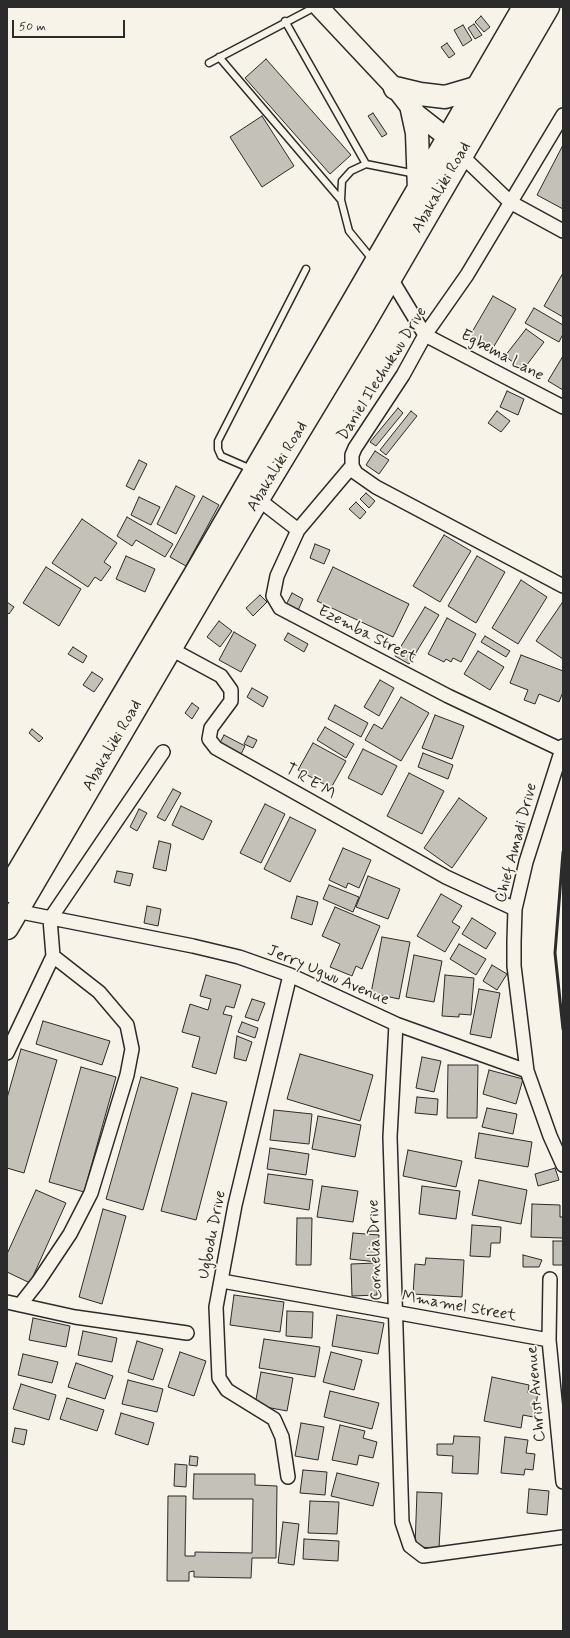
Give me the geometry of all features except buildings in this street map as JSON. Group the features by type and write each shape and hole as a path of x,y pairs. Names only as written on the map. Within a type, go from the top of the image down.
{"highway":[{"name":"Abakaliki Road","path":"12,919 258,499 363,325 382,270 418,182 455,147 478,87 524,7"},
{"name":"Abakaliki Road","path":"7,891 255,470 382,270 455,147 548,7"},
{"path":"395,88 420,94 445,97 469,88 478,87"},
{"path":"412,110 417,133 418,182"}],"main road":[{"path":"319,7 395,88 412,110 455,147"}],"street":[{"name":"Daniel Ilechukwu Drive","path":"563,115 467,275 426,334 403,375 355,448 352,466 356,473 376,487 563,586"},
{"path":"455,147 510,202 563,231"},
{"path":"382,270 426,334"},
{"name":"Egbema Lane","path":"426,334 563,407"},
{"path":"258,499 298,530 352,466"},
{"name":"Ezemba Street","path":"298,530 277,576 272,596 280,608 448,696 562,748"},
{"name":"T R E M","path":"171,649 221,676 231,690 231,701 211,728 209,739 216,748 446,877 515,909"},
{"name":"Chief Amadi Drive","path":"527,1071 514,966 515,909 526,862 562,748"},
{"path":"7,1054 53,956 50,919 163,752"},
{"name":"Jerry Ugwu Avenue","path":"12,919 50,919 193,946 239,957 290,975 396,1024 527,1071"},
{"path":"13,1304 38,1282 70,1234 92,1193 127,1075 132,1049 128,1025 100,992 53,956"},
{"name":"Ugbodu Drive","path":"288,1477 282,1437 274,1419 226,1390 219,1378 216,1307 236,1205 290,975"},
{"name":"Cornelia Drive","path":"396,1024 390,1137 402,1522 410,1546 423,1556 563,1537"},
{"path":"527,1071 550,1136 563,1165"},
{"name":"Christ Avenue","path":"550,1279 549,1340 563,1482"},
{"name":"Mmamel Street","path":"222,1281 549,1340"},
{"path":"13,1304 75,1317 188,1333"}],"lane":[{"path":"208,63 285,21 315,7"},
{"path":"285,21 366,164 418,182"},
{"path":"219,57 341,200"},
{"path":"366,164 351,171 342,181 341,200 349,231 382,270"},
{"path":"255,470 221,456 218,449 218,441 306,269"}],"railway":[{"path":"563,852 555,953 563,1029"}]}
